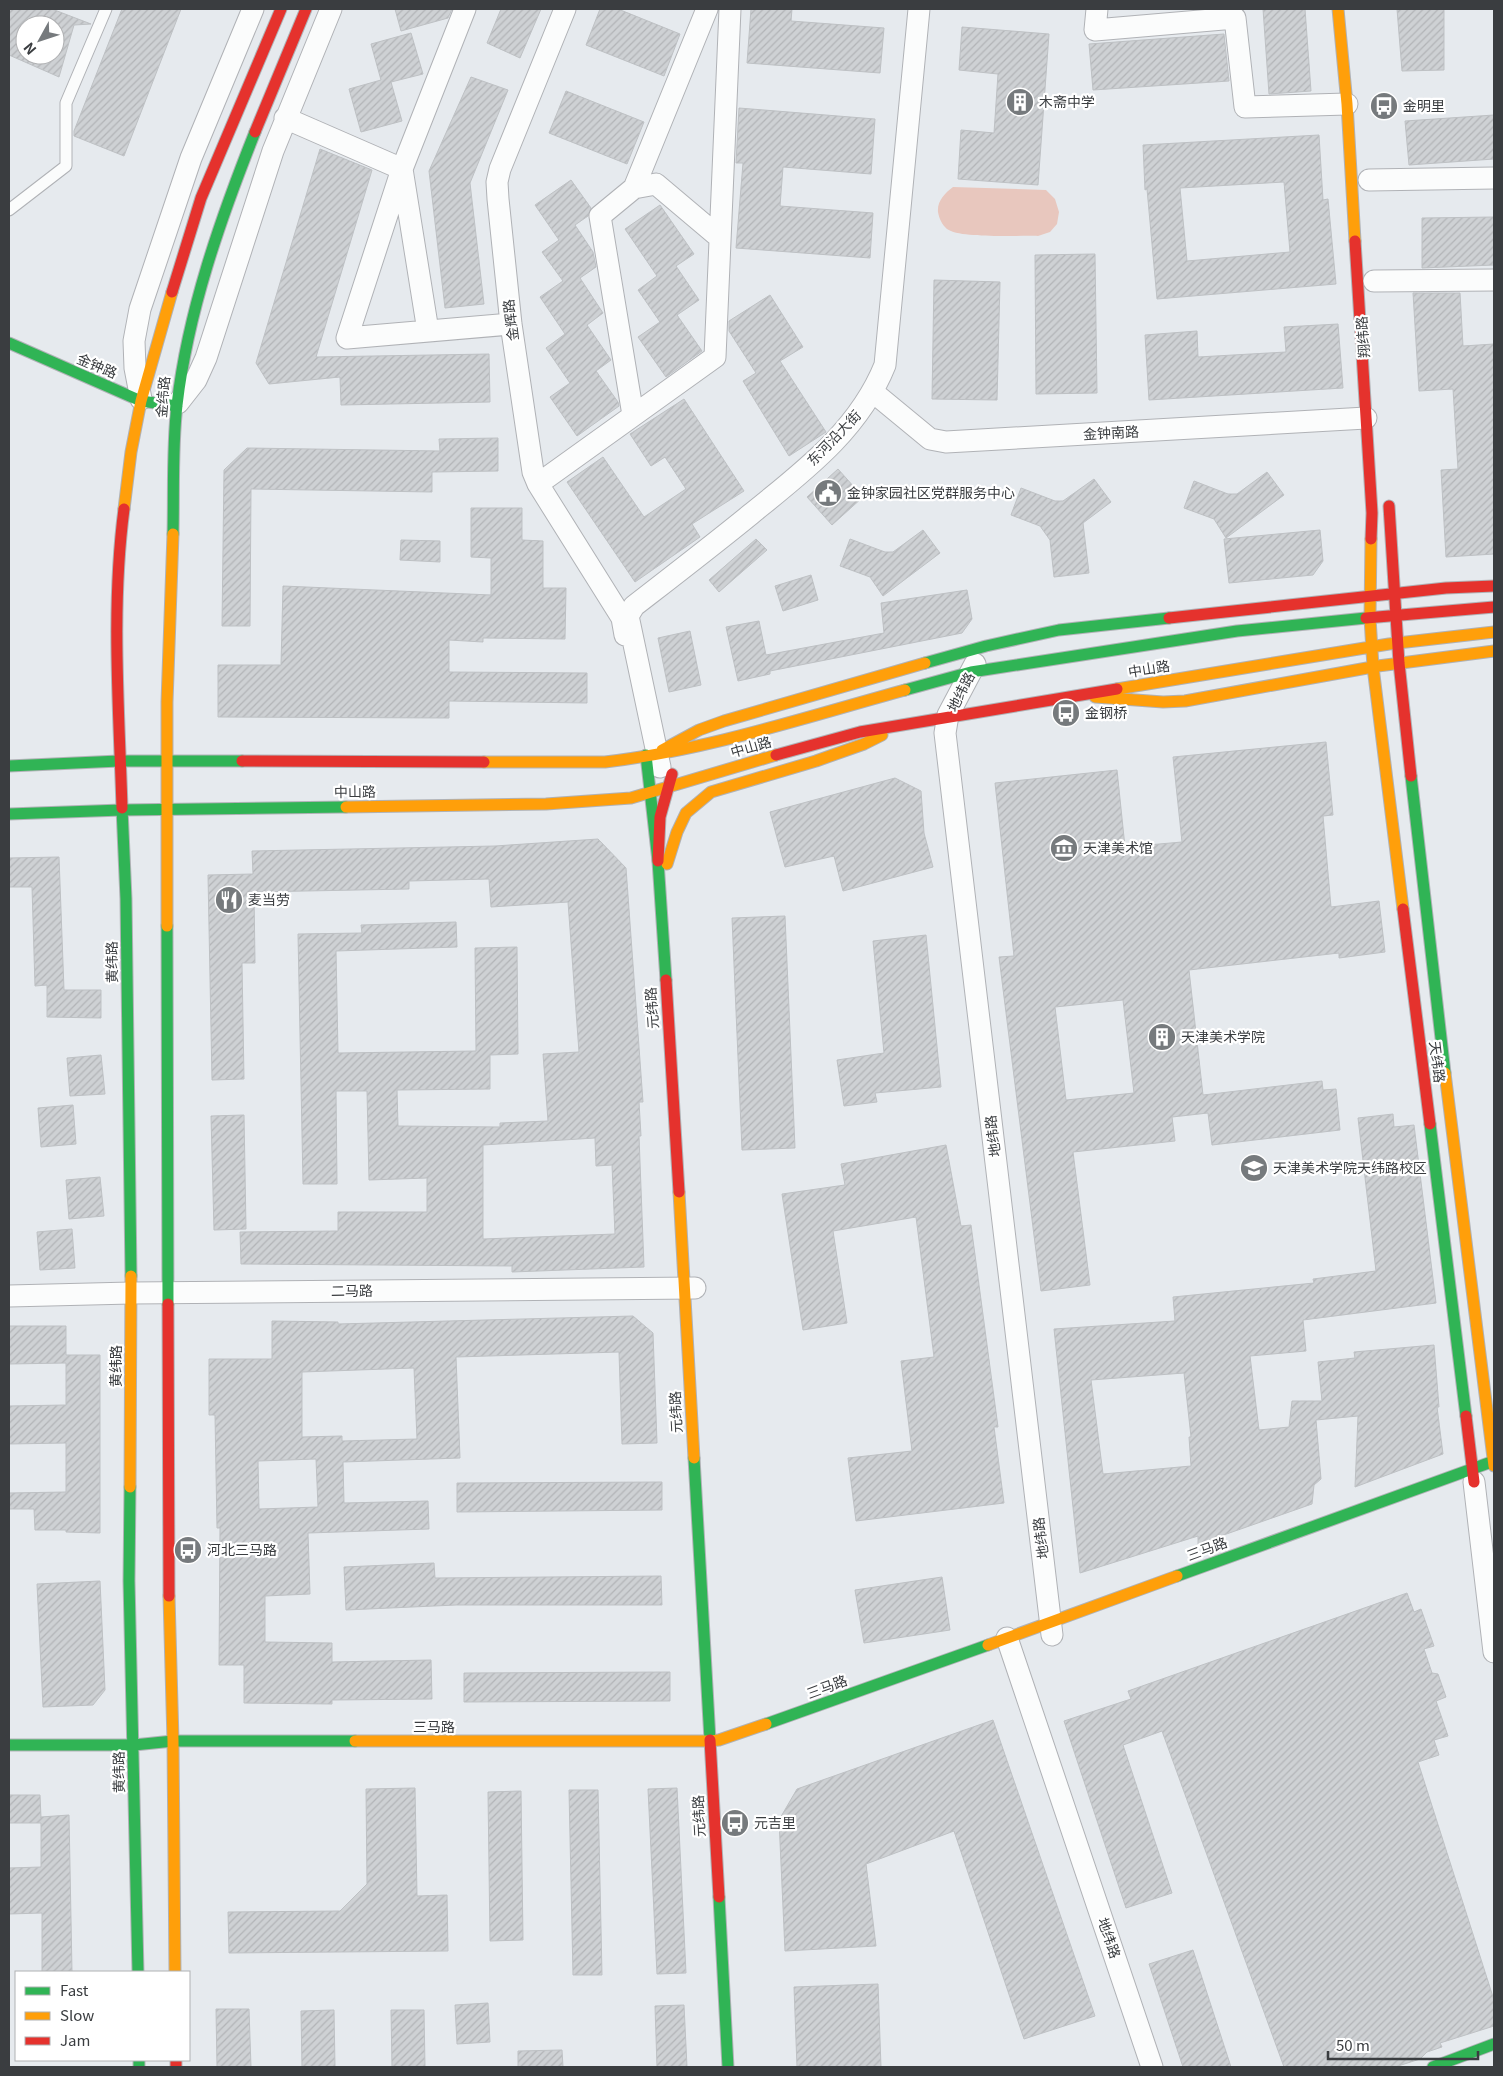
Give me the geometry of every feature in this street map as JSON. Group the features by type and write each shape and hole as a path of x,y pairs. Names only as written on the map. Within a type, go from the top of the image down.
{"main road":[{"name":"金纬路","path":"119,760 118,596 129,470 141,401 170,294 201,198 281,9"},
{"name":"金纬路","path":"167,809 166,702 177,406 181,364 191,322 230,192 306,9"},
{"name":"翔纬路","path":"1338,9 1346,104 1372,513 1371,649"},
{"name":"金钟路","path":"9,343 141,401 177,406"},
{"path":"1388,491 1399,653"},
{"path":"1392,550 1403,568"},
{"path":"1316,622 1331,614 1348,598 1359,584 1372,556"},
{"path":"1414,578 1433,586 1446,588"},
{"path":"651,754 699,730 724,721 986,646 1059,630 1348,598 1370,606 1394,596 1446,588 1494,586"},
{"name":"中山路","path":"9,766 119,760 605,762 702,744 970,672 1237,631 1316,622 1370,606 1396,615 1494,607"},
{"path":"1081,696 1127,700 1185,701 1373,667 1399,653 1494,632"},
{"path":"1371,649 1399,653 1458,654 1494,651"},
{"name":"中山路","path":"9,814 167,809 546,804 631,798 860,732 908,722 1371,649"},
{"name":"天纬路","path":"1371,649 1471,1478"},
{"name":"天纬路","path":"1399,653 1420,869 1494,1466"},
{"path":"663,863 686,813 711,792 816,761 864,744 908,722"},
{"path":"660,791 678,762 702,744"},
{"name":"黄纬路","path":"119,760 126,899 131,1293 129,1581 138,1971"},
{"name":"元纬路","path":"660,791 689,1288 717,1711 712,1743 738,2067"},
{"path":"167,809 168,1550 173,1740 177,1755 175,1971"},
{"name":"元纬路","path":"689,1288 728,2067"},
{"name":"三马路","path":"1471,1478 1494,1461"},
{"name":"三马路","path":"9,1745 134,1745 173,1740 712,1743 1010,1647 1471,1478 1494,1475"},
{"name":"三马路","path":"465,1753 682,1751 946,1672"},
{"name":"三马路","path":"134,1745 177,1755"},
{"path":"1433,2067 1494,2044"}],"street":[{"path":"141,401 135,368 134,341 140,309 191,158 253,9"},
{"path":"177,406 196,380 206,358 254,205 285,118 331,9"},
{"path":"464,9 402,169 347,338 511,324"},
{"name":"金辉路","path":"566,9 500,169 498,182 511,324 533,472 538,484 622,618"},
{"path":"633,416 600,216 634,188 707,9"},
{"path":"538,484 715,357 730,9"},
{"name":"东河沿大街","path":"651,754 628,616 634,606 794,479 851,425 873,392 885,365 919,9"},
{"path":"1097,9 1096,30 1235,18 1245,107 1346,104"},
{"path":"285,118 402,169"},
{"path":"402,169 428,331"},
{"path":"1369,180 1494,178"},
{"path":"634,188 656,184 720,238"},
{"path":"1374,282 1494,280"},
{"name":"金钟南路","path":"873,392 930,439 946,442 1366,418"},
{"name":"东河沿大街","path":"622,618 660,791"},
{"name":"地纬路","path":"986,646 948,715 945,733 1052,1632"},
{"name":"二马路","path":"9,1296 131,1293 689,1288"},
{"path":"1471,1478 1494,1652"},
{"name":"地纬路","path":"1010,1647 1152,2067"}],"lane":[{"path":"9,210 66,166 66,103 106,9"}],"shaded area":[{"path":"953,187 1046,190 1055,199 1059,212 1057,224 1050,232 1038,236 991,236 954,232 944,226 938,212 940,201"}],"building":[{"path":"9,9 52,9 91,24 74,25 65,56 65,15 15,15 15,58 9,55"},
{"path":"122,9 181,9 124,156 74,136 74,131"},
{"path":"395,9 452,9 448,18 401,31"},
{"path":"501,9 541,9 520,58 487,43"},
{"path":"600,9 618,9 680,34 664,76 586,45"},
{"path":"751,9 792,9 791,21 884,28 880,73 747,63"},
{"path":"1263,9 1305,9 1311,91 1269,94"},
{"path":"1397,9 1444,9 1444,70 1402,71"},
{"name":"木斋中学","path":"962,27 1049,34 1038,185 958,179 961,130 994,133 998,74 959,70"},
{"path":"411,33 423,74 391,82 402,121 361,132 349,89 381,80 371,44"},
{"path":"1224,34 1229,81 1093,90 1089,44"},
{"path":"32,65 62,65 59,77"},
{"path":"471,77 508,90 470,183 484,304 445,308 429,171"},
{"path":"566,91 644,122 627,164 549,133"},
{"path":"739,108 875,119 871,174 783,167 780,206 873,213 870,258 736,248 743,163 736,163"},
{"path":"1494,115 1494,159 1409,165 1405,121"},
{"path":"1319,135 1323,200 1328,199 1336,284 1157,299 1147,189 1145,190 1143,145","holes":["1284,182 1290,252 1187,261 1180,188"]},
{"path":"320,149 372,170 316,357 489,354 490,402 341,405 340,377 269,384 256,363"},
{"path":"571,180 591,208 588,216 575,225 593,252 596,267 580,278 603,313 587,325 611,360 596,371 619,406 577,436 550,397 570,383 546,348 565,334 540,297 563,281 542,252 559,240 535,205"},
{"path":"660,205 694,254 676,266 699,300 677,315 702,351 666,377 638,337 660,322 638,290 657,276 625,229"},
{"path":"1494,217 1494,265 1422,268 1422,218"},
{"path":"1095,254 1097,393 1036,394 1035,255"},
{"path":"934,280 1000,282 997,400 932,399"},
{"path":"1413,293 1460,293 1463,346 1494,344 1494,554 1446,557 1441,470 1458,469 1453,389 1419,391"},
{"path":"770,295 803,347 780,361 826,432 789,456 743,381 756,373 729,331 729,321"},
{"path":"1338,324 1343,388 1149,400 1145,335 1197,331 1198,357 1286,352 1284,327"},
{"path":"684,399 744,491 692,524 700,537 635,582 567,482 603,457 644,517 686,489 665,457 651,466 630,434"},
{"path":"498,438 498,471 432,472 432,492 251,489 250,626 222,626 224,470 247,448 440,451 439,439"},
{"path":"838,469 863,497 832,525 807,497"},
{"path":"1267,472 1284,495 1226,538 1214,519 1184,508 1194,481 1228,494 1237,494"},
{"path":"1094,479 1111,502 1083,523 1089,573 1054,577 1050,540 1040,526 1011,515 1021,488 1055,501 1063,501"},
{"path":"471,508 522,508 522,540 543,541 543,588 566,588 565,639 483,638 483,642 449,640 449,672 587,673 587,703 449,701 449,718 218,717 218,665 281,665 283,586 491,595 491,558 471,557"},
{"path":"923,530 940,553 883,596 870,577 840,566 850,539 885,552 893,552"},
{"path":"1320,530 1323,561 1313,575 1229,583 1224,539"},
{"path":"756,539 767,550 719,592 709,580"},
{"path":"401,540 440,541 440,562 400,560"},
{"path":"811,575 818,600 783,611 775,586"},
{"path":"967,590 972,619 962,633 770,671 770,674 738,681 726,627 759,621 766,655 884,633 881,603"},
{"path":"690,631 701,685 669,692 658,638"},
{"path":"1326,742 1333,815 1323,816 1331,907 1379,901 1385,952 1339,958 1339,953 1189,970 1203,1095 1322,1081 1323,1090 1336,1089 1340,1130 1212,1145 1208,1113 1172,1117 1175,1141 1073,1152 1090,1285 1041,1291 999,957 1014,956 995,783 1117,770 1125,847 1182,842 1173,757","holes":["1123,1000 1134,1093 1066,1100 1055,1007"]},
{"path":"895,778 921,791 924,833 933,867 843,891 834,856 785,867 770,812"},
{"path":"598,839 626,868 643,1102 639,1102 641,1136 639,1136 644,1267 512,1272 512,1266 241,1264 240,1232 338,1231 338,1212 427,1212 427,1178 369,1180 367,1091 336,1091 337,1184 303,1184 298,934 362,933 361,925 456,922 457,947 336,951 338,1053 476,1051 475,948 517,947 518,1054 490,1055 490,1089 397,1090 398,1126 500,1127 500,1123 548,1121 543,1054 579,1052 568,902 491,907 489,879 409,881 409,889 254,892 255,963 242,963 244,1079 212,1080 208,875 253,874 252,851 495,846","holes":["595,1138 596,1166 612,1165 615,1234 483,1239 483,1145"]},
{"path":"59,857 64,990 101,990 101,1018 47,1017 47,985 35,986 32,887 9,887 9,858"},
{"path":"785,916 795,1148 742,1150 732,918"},
{"path":"926,935 941,1087 875,1093 877,1102 844,1106 837,1060 884,1053 873,941"},
{"path":"101,1055 105,1094 70,1096 67,1058"},
{"path":"73,1105 76,1144 41,1147 38,1108"},
{"path":"1393,1114 1394,1127 1414,1125 1436,1303 1303,1320 1306,1351 1250,1356 1259,1430 1289,1427 1292,1401 1322,1401 1318,1362 1355,1358 1354,1352 1434,1345 1439,1407 1437,1407 1443,1454 1355,1487 1358,1416 1316,1420 1321,1479 1314,1485 1312,1504 1198,1544 1198,1536 1080,1573 1054,1329 1175,1321 1173,1297 1314,1283 1313,1279 1376,1271 1358,1118","holes":["1184,1373 1191,1437 1189,1437 1191,1466 1103,1474 1091,1380"]},
{"path":"244,1115 246,1229 214,1230 211,1116"},
{"path":"946,1145 961,1226 971,1225 998,1427 994,1427 1004,1503 856,1521 848,1458 912,1451 901,1361 934,1357 916,1217 833,1231 847,1323 803,1330 782,1194 845,1185 841,1164"},
{"path":"100,1177 104,1216 69,1219 66,1180"},
{"path":"72,1229 75,1268 40,1270 37,1232"},
{"path":"633,1316 653,1333 657,1443 622,1444 619,1352 456,1357 460,1458 343,1462 344,1503 428,1501 429,1529 308,1533 310,1594 265,1596 265,1642 332,1643 332,1662 431,1660 432,1699 332,1700 332,1704 244,1703 244,1665 219,1665 220,1528 217,1528 215,1415 209,1415 209,1359 272,1359 272,1321 338,1322 338,1324","holes":["414,1368 417,1439 342,1441 342,1436 302,1437 302,1372","316,1459 318,1507 259,1509 258,1461"]},
{"path":"9,1326 66,1326 66,1355 100,1355 100,1533 35,1530 34,1509 9,1509 9,1493 66,1492 66,1443 9,1444 9,1406 66,1405 66,1363 9,1364"},
{"path":"662,1482 662,1510 457,1512 457,1483"},
{"path":"434,1563 435,1578 661,1576 662,1605 456,1605 346,1610 344,1567"},
{"path":"942,1577 950,1630 864,1643 855,1590"},
{"path":"100,1581 105,1690 93,1705 43,1707 37,1584"},
{"path":"1407,1593 1414,1612 1421,1609 1434,1646 1424,1649 1432,1673 1438,1674 1446,1697 1436,1701 1448,1736 1434,1740 1439,1755 1418,1762 1494,2000 1494,2026 1440,2043 1442,2047 1427,2052 1420,2059 1395,2067 1284,2067 1162,1731 1123,1745 1172,1893 1126,1908 1064,1721 1131,1699 1128,1691"},
{"path":"670,1672 670,1701 464,1702 464,1673"},
{"path":"993,1720 1095,2016 1024,2039 954,1831 866,1864 876,1946 785,1951 779,1820 797,1789"},
{"path":"415,1788 417,1896 447,1895 448,1951 229,1953 228,1912 340,1911 367,1884 366,1789"},
{"path":"677,1788 686,1973 657,1974 648,1789"},
{"path":"569,1790 598,1790 602,1975 573,1975"},
{"path":"521,1791 523,1940 490,1941 488,1792"},
{"path":"9,1795 40,1795 41,1818 69,1815 72,1971 42,1971 42,1913 9,1914 9,1868 41,1867 41,1823 9,1823"},
{"path":"1193,1950 1231,2067 1183,2067 1149,1964"},
{"path":"878,1984 881,2067 797,2067 794,1987"},
{"path":"488,2003 490,2042 457,2044 455,2005"},
{"path":"684,2005 687,2067 657,2067 655,2006"},
{"path":"216,2009 249,2009 251,2067 217,2067"},
{"path":"334,2010 335,2067 302,2067 301,2011"},
{"path":"391,2010 424,2010 425,2067 392,2067"},
{"path":"562,2050 563,2067 518,2067 518,2051"}],"traffic: fast":[{"path":"173,534 175,421 189,335 197,301 218,232 255,132"},
{"path":"9,343 141,401 177,406"},
{"path":"925,663 986,646 1059,630 1169,618"},
{"path":"905,690 971,672 1237,631 1366,618"},
{"path":"646,755 658,861 666,980"},
{"path":"9,766 119,761 242,761"},
{"path":"1411,776 1445,1073"},
{"path":"9,814 122,810 346,807"},
{"path":"122,808 126,899 131,1276"},
{"path":"167,926 168,1304"},
{"path":"1430,1124 1466,1416"},
{"path":"694,1458 710,1740"},
{"path":"1177,1576 1494,1461"},
{"path":"130,1487 129,1581 138,1971"},
{"path":"766,1724 988,1645"},
{"path":"9,1745 134,1745 173,1741 355,1741"},
{"path":"719,1897 728,2067"},
{"path":"1433,2067 1494,2044"},
{"path":"139,2061 139,2067"}],"traffic: slow":[{"path":"1338,9 1347,104 1355,241"},
{"path":"124,509 131,452 141,401 172,292"},
{"path":"167,926 167,702 173,534"},
{"path":"1371,539 1370,618 1373,667 1403,909"},
{"path":"1117,689 1389,644 1494,632"},
{"path":"1095,697 1163,702 1185,701 1378,666 1494,651"},
{"path":"662,750 699,730 724,721 925,663"},
{"path":"484,762 605,762 643,757 756,732 905,690"},
{"path":"667,864 677,832 686,813 711,792 816,761 864,744 882,735"},
{"path":"346,807 546,804 631,798 776,755"},
{"path":"1445,1073 1494,1466"},
{"path":"679,1192 694,1458"},
{"path":"130,1487 131,1276"},
{"path":"988,1645 1177,1576"},
{"path":"169,1596 173,1741 175,1971"},
{"path":"355,1741 710,1741 719,1740 766,1724"}],"traffic: jam":[{"path":"172,292 201,198 281,9"},
{"path":"255,132 306,9"},
{"path":"1355,241 1372,513 1371,539"},
{"path":"1389,506 1399,663 1411,776"},
{"path":"122,808 117,621 120,546 124,509"},
{"path":"1169,618 1446,588 1494,586"},
{"path":"1366,618 1494,607"},
{"path":"776,755 860,732 1117,689"},
{"path":"242,761 484,762"},
{"path":"658,861 660,817 672,774"},
{"path":"1403,909 1430,1124"},
{"path":"666,980 679,1192"},
{"path":"168,1304 169,1596"},
{"path":"1466,1416 1474,1482"},
{"path":"710,1740 719,1897"},
{"path":"176,2061 176,2067"}],"place":[{"name":"木斋中学","path":"1020,102"},
{"name":"金明里","path":"1384,106"},
{"name":"金钟家园社区党群服务中心","path":"828,493"},
{"name":"金钢桥","path":"1066,713"},
{"name":"天津美术馆","path":"1064,848"},
{"name":"麦当劳","path":"229,900"},
{"name":"天津美术学院","path":"1162,1037"},
{"name":"天津美术学院天纬路校区","path":"1254,1168"},
{"name":"河北三马路","path":"188,1550"},
{"name":"元吉里","path":"735,1823"}]}
